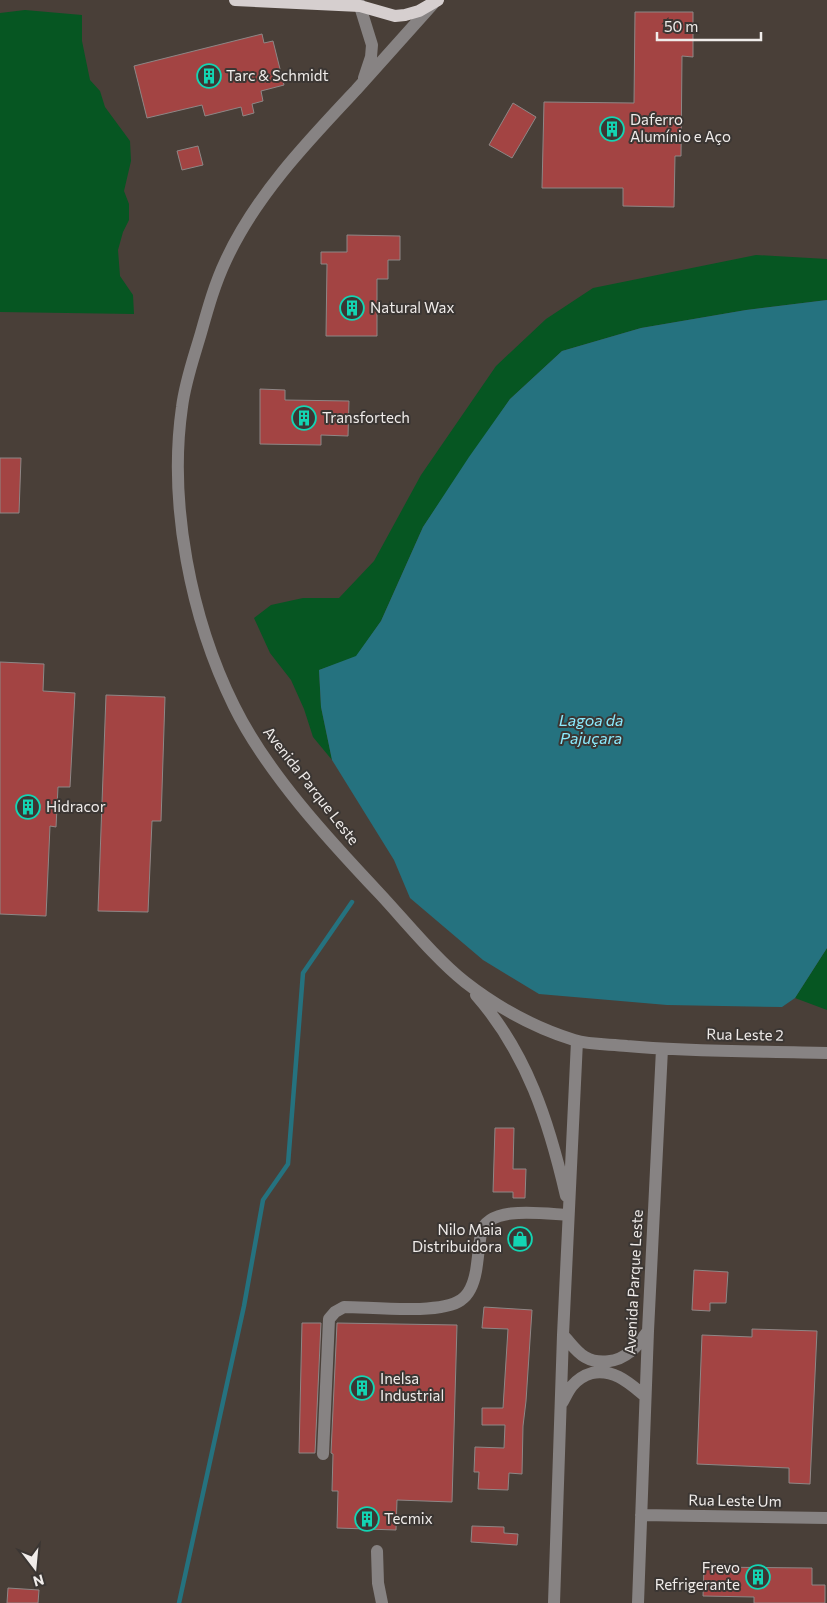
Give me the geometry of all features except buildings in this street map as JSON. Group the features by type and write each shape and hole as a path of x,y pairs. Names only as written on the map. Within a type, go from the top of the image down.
{"main road":[{"path":"235,0 359,3 381,13 395,16 419,12 437,1"}],"street":[{"name":"Avenida Parque Leste","path":"437,1 281,173 242,230 220,272 189,373 182,404 178,448 179,492 183,531 192,586 208,646 235,708 250,734 268,762 323,831 438,956 465,982 512,1012 577,1041 662,1049 645,1396 638,1603"},
{"name":"Avenida Parque Leste","path":"359,3 371,39 372,51 362,83"},
{"path":"465,982 488,1008 506,1034 533,1084 557,1159 568,1211"},
{"path":"554,1603 560,1406 577,1041"},
{"name":"Rua Leste 2","path":"662,1049 827,1053"},
{"path":"323,1454 329,1319 334,1312 344,1307 423,1309 443,1307 460,1301 468,1292 475,1279 482,1232 488,1222 502,1215 520,1212 568,1211"},
{"path":"563,1335 586,1358 596,1362 608,1362 631,1352 648,1331"},
{"path":"560,1406 572,1386 579,1379 589,1374 601,1372 612,1373 625,1380 645,1396"},
{"name":"Rua Leste Um","path":"642,1515 827,1518"},
{"path":"377,1551 378,1583 382,1603"}],"shaded area":[{"path":"0,0 827,0 827,1603 0,1603"}],"green space":[{"path":"25,10 82,15 82,41 90,80 100,91 105,107 130,141 131,161 124,191 129,204 129,220 123,232 118,250 120,276 133,295 134,314 0,312 0,13"},
{"path":"756,255 827,259 827,300 746,310 641,328 562,351 510,399 423,527 381,621 356,657 319,670 321,707 332,760 313,737 304,709 291,680 270,653 254,618 271,605 303,598 339,598 374,561 421,475 496,366 546,319 593,288"},
{"path":"827,948 827,1010 795,998"}],"water":[{"name":"Lagoa da Pajuçara","path":"827,300 827,948 795,998 782,1007 667,1005 539,994 483,960 410,898 394,860 332,760 321,707 319,670 356,656 381,621 423,527 469,457 510,399 562,351 641,328 746,310"}],"waterway":[{"path":"179,1603 244,1306 263,1200 288,1164 303,973 352,902"}],"place":[{"name":"Tarc & Schmidt","path":"209,76"},
{"name":"Daferro Alumínio e Aço","path":"612,129"},
{"name":"Natural Wax","path":"352,308"},
{"name":"Transfortech","path":"304,418"},
{"name":"Hidracor","path":"28,807"},
{"name":"Nilo Maia Distribuidora","path":"520,1239"},
{"name":"Inelsa Industrial","path":"362,1388"},
{"name":"Tecmix","path":"367,1519"},
{"name":"Frevo Refrigerante","path":"758,1577"}]}
